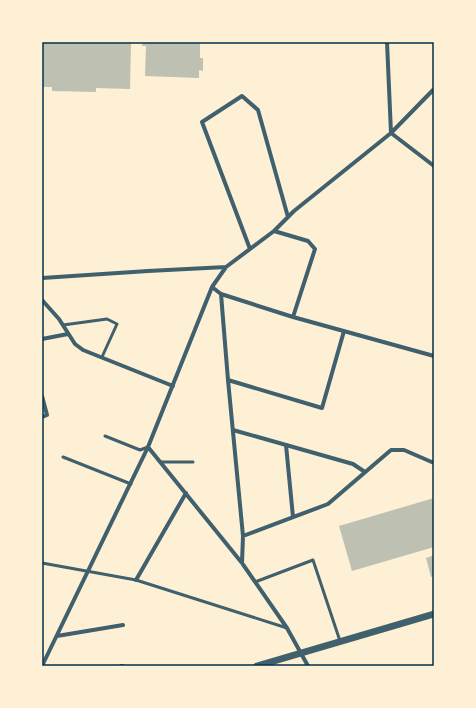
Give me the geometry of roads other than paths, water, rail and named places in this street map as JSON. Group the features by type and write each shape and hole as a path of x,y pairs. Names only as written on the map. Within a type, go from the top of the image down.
{"street":[{"path":"387,42 391,133 434,166"},
{"path":"42,666 148,447 212,287 226,268 274,232 288,217 391,133 434,89"},
{"path":"250,249 202,122 242,96 258,110 288,217"},
{"path":"274,232 308,241 315,249 293,317"},
{"path":"42,278 148,271 226,268"},
{"path":"212,287 221,294 293,317 434,356"},
{"path":"221,294 243,536 242,563"},
{"path":"42,300 75,344 83,350 173,386"},
{"path":"228,380 322,408 344,331"},
{"path":"42,339 68,334"},
{"path":"42,396 46,416 42,417"},
{"path":"233,430 353,464 365,472"},
{"path":"286,445 293,517"},
{"path":"148,447 242,563 287,628 308,666"},
{"path":"243,536 328,504 391,450 404,450 434,463"},
{"path":"136,580 186,493"},
{"path":"257,666 273,664 300,653 434,614"},
{"path":"57,636 123,625"}],"lane":[{"path":"62,325 107,319 117,324 102,357"},
{"path":"105,436 140,450 148,447"},
{"path":"63,457 131,484"},
{"path":"160,462 193,462"},
{"path":"255,582 313,560 340,641"},
{"path":"42,563 136,580 287,628"}]}
